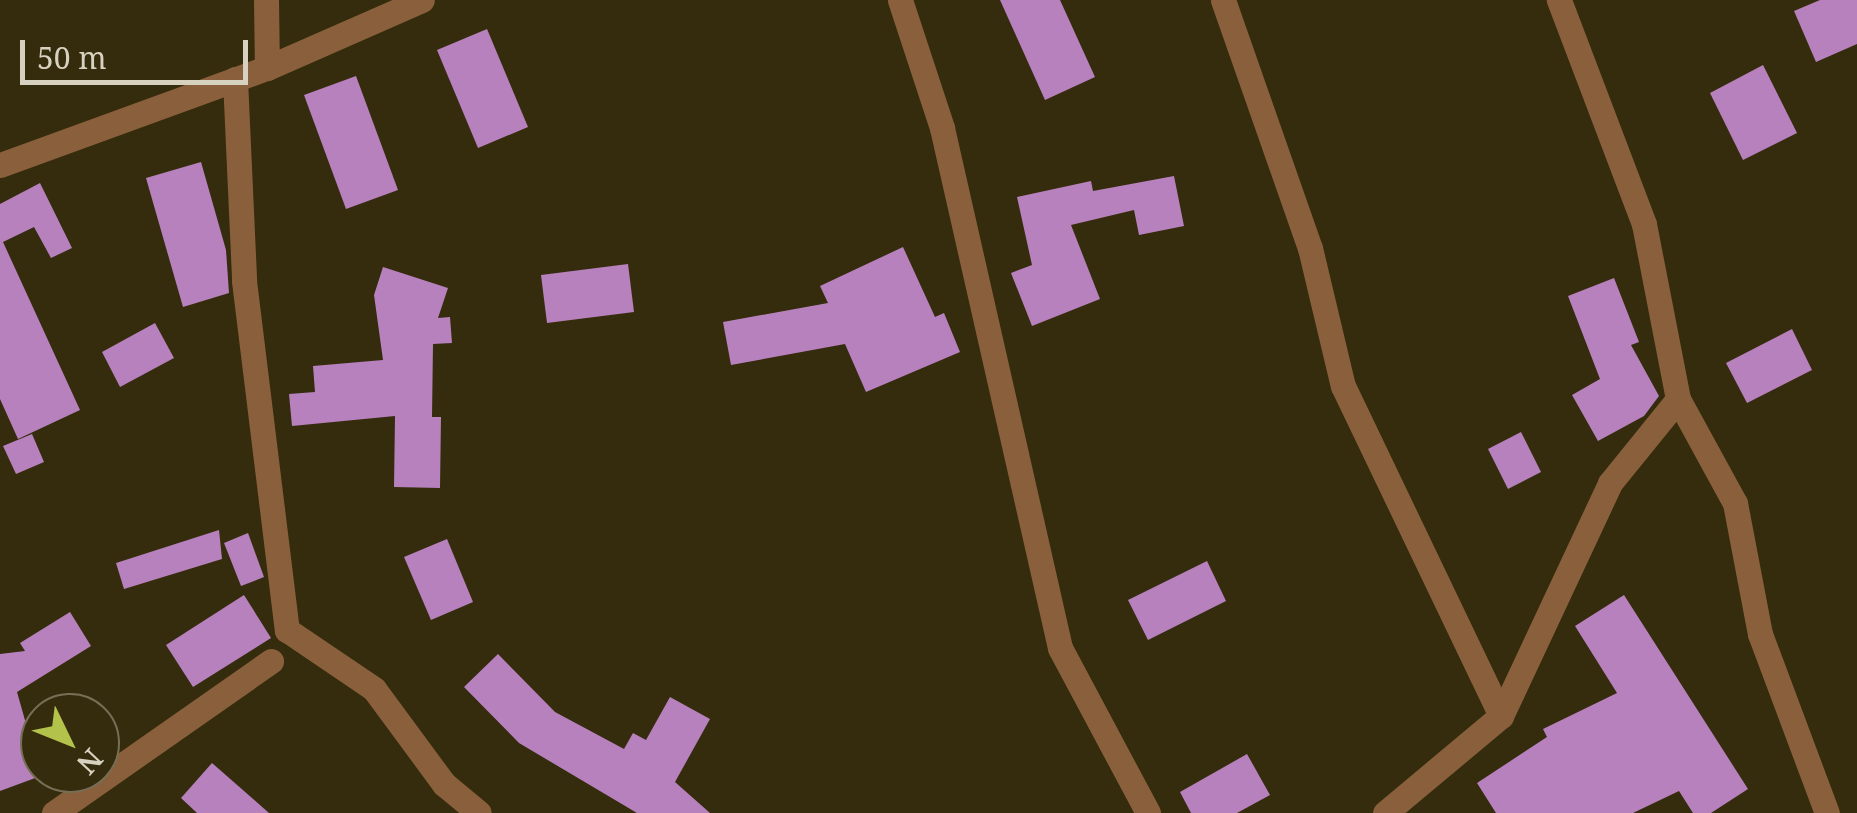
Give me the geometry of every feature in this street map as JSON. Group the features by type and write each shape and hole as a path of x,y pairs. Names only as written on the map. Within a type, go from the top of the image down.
{"street":[{"path":"266,0 267,68"},
{"path":"0,165 267,68 422,0"},
{"path":"900,0 942,128 1060,648 1148,813"},
{"path":"1223,0 1310,248 1343,386 1502,716"},
{"path":"1559,0 1644,224 1678,399 1735,502 1760,634 1826,813"},
{"path":"235,79 244,281 287,630 374,690 444,784 478,813"},
{"path":"1385,813 1502,716 1610,484 1678,399"},
{"path":"54,813 271,661"}],"building":[{"path":"1000,0 1060,0 1095,77 1045,100"},
{"path":"1820,0 1857,0 1857,44 1816,62 1794,11"},
{"path":"487,29 528,127 478,148 437,50"},
{"path":"1763,65 1797,133 1743,160 1710,93"},
{"path":"356,76 398,190 346,209 304,95"},
{"path":"201,162 226,250 229,293 183,307 146,178"},
{"path":"1174,176 1184,226 1139,235 1134,210 1071,225 1100,299 1032,326 1011,273 1032,265 1017,197 1091,181 1093,191"},
{"path":"40,183 72,248 51,258 34,227 3,242 80,410 18,439 0,399 0,204"},
{"path":"903,247 935,317 944,313 960,352 866,392 845,344 731,365 723,322 828,303 820,286"},
{"path":"628,264 634,312 547,323 541,275"},
{"path":"383,267 448,288 438,318 450,317 452,343 433,344 432,417 441,417 440,488 394,487 395,416 292,426 289,394 315,392 313,366 383,360 374,295"},
{"path":"1614,278 1639,342 1631,345 1659,396 1644,416 1598,441 1572,395 1600,379 1568,296"},
{"path":"155,323 174,358 120,387 102,352"},
{"path":"1792,329 1812,370 1747,403 1726,363"},
{"path":"1521,432 1541,472 1508,489 1488,449"},
{"path":"32,434 44,462 16,474 3,446"},
{"path":"219,530 222,559 124,589 116,563"},
{"path":"248,533 264,577 241,586 224,543"},
{"path":"447,539 473,602 431,620 404,557"},
{"path":"1207,561 1226,601 1148,640 1128,600"},
{"path":"244,595 271,638 193,687 166,645"},
{"path":"1624,595 1748,789 1711,813 1693,813 1679,791 1633,813 1496,813 1477,783 1547,737 1543,729 1617,693 1575,626"},
{"path":"70,612 91,646 17,692 20,784 0,791 0,654 25,651 20,643"},
{"path":"498,654 555,712 624,749 633,733 646,740 670,697 710,719 675,782 710,813 637,813 519,743 464,687"},
{"path":"1247,754 1270,795 1237,813 1191,813 1180,792"},
{"path":"212,763 269,813 197,813 181,798"}]}
